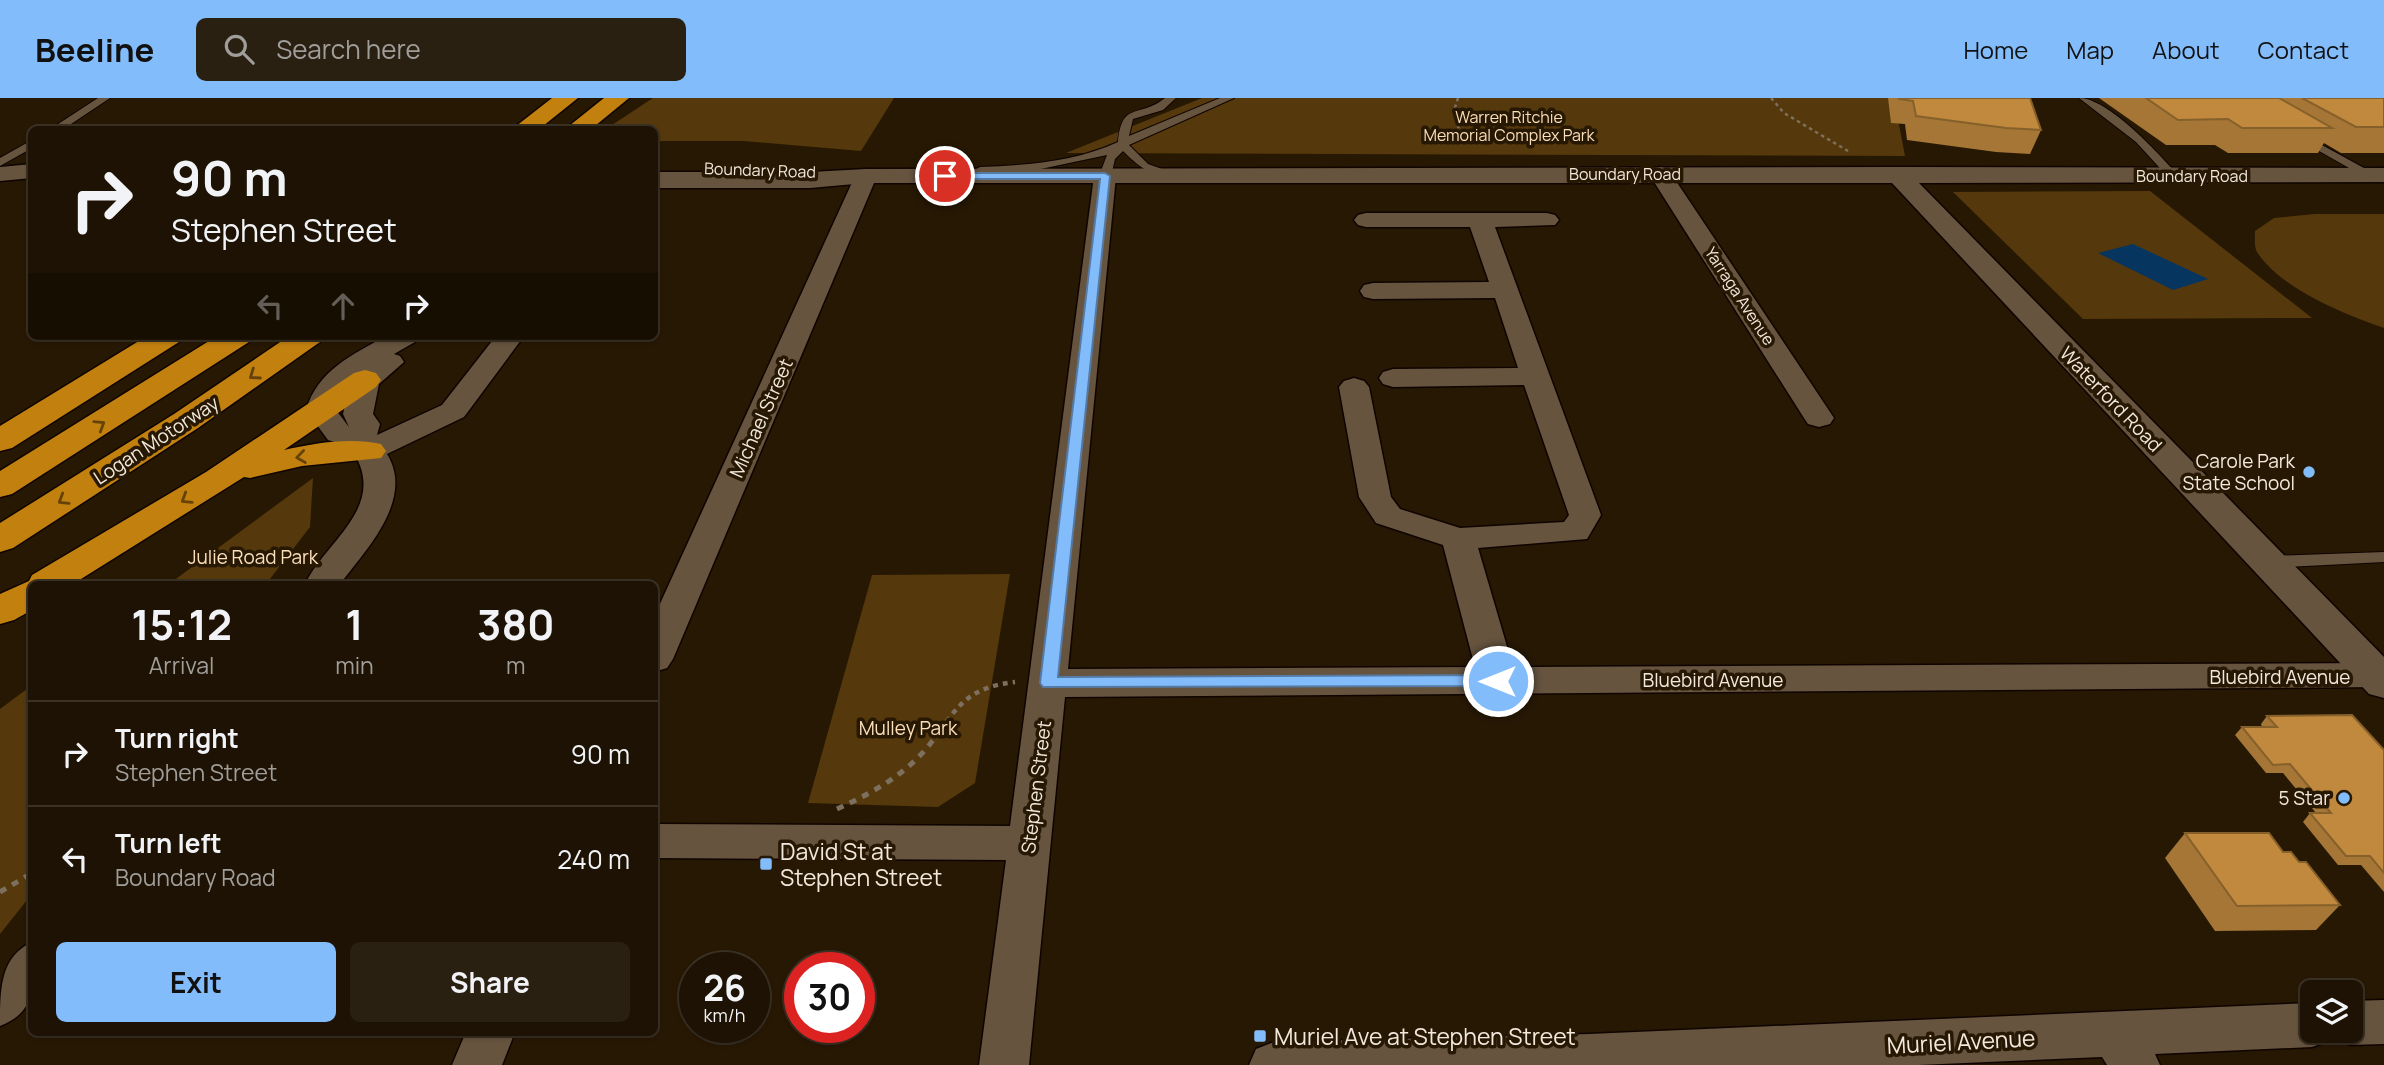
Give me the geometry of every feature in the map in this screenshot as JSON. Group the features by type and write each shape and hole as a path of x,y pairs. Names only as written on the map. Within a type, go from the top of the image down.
{"highway":[{"path":"528,126 567,98"},
{"path":"580,126 618,98"},
{"path":"0,441 162,340"},
{"path":"0,486 130,407 231,340"},
{"name":"Logan Motorway","path":"0,540 186,421 304,340"},
{"path":"51,581 218,479 365,380"},
{"path":"218,479 302,456 365,445"},
{"path":"0,611 28,595"}],"main road":[{"name":"Boundary Road","path":"658,166 866,176 2377,175"},
{"path":"0,176 28,172"},
{"name":"Waterford Road","path":"1897,174 2381,679"},
{"path":"0,176 28,179"},
{"name":"Boundary Road","path":"658,180 810,180 866,176"}],"street":[{"name":"Yarraga Avenue","path":"1660,174 1819,418"},
{"name":"Michael Street","path":"658,650 866,176"},
{"name":"Stephen Street","path":"1004,1065 1105,176"},
{"path":"1366,220 1547,220"},
{"path":"1354,387 1375,496 1388,516 1458,539 1575,532 1584,514 1480,220"},
{"path":"1373,291 1505,290"},
{"path":"399,340 339,377 326,391 321,410 339,433 365,445 453,411 461,405 507,340"},
{"path":"324,581 356,539 377,500 381,486 381,474 365,445 365,424 358,414 365,380 420,340"},
{"path":"1393,378 1535,376"},
{"path":"1458,539 1498,681"},
{"name":"Bluebird Avenue","path":"1049,683 2381,679"},
{"path":"658,841 1029,843"},
{"path":"0,1003 28,967"},
{"path":"2363,1023 2384,1022"},
{"name":"Muriel Avenue","path":"1274,1065 2125,1050 2300,1027"},
{"path":"477,1065 489,1036"}],"lane":[{"path":"60,126 105,98"},
{"path":"1105,176 1110,158 1123,145 1125,122 1129,117 1158,108 1171,98"},
{"path":"945,176 1054,164 1096,156 1172,120 1228,98"},
{"path":"2084,98 2122,124 2174,176"},
{"path":"2290,130 2377,175"},
{"path":"1123,145 1144,166 1172,176"},
{"path":"0,163 28,146"},
{"path":"2268,562 2384,557"}],"path":[{"path":"1458,98 1454,111 1461,137"},
{"path":"1771,98 1784,113 1850,152"},
{"path":"806,842 811,822 860,798 918,758 954,706 981,690 1006,682 1049,683"},
{"path":"0,892 28,875"}],"green space":[{"path":"653,98 894,98 861,151 743,141 658,141 658,126 612,125"},
{"name":"Warren Ritchie Memorial Complex Park","path":"1202,98 1894,98 1905,156 1066,153"},
{"path":"2150,191 2312,318 2083,319 1953,192"},
{"path":"2315,214 2384,214 2384,328 2333,308 2297,289 2281,278 2257,252 2255,231 2274,218"},
{"name":"Julie Road Park","path":"313,478 310,527 268,581 173,581"},
{"name":"Mulley Park","path":"1010,574 975,783 938,807 808,803 872,575"},
{"path":"28,688 28,899 0,934 0,709"}],"water":[{"path":"2133,244 2208,279 2173,290 2098,253"}],"building":[{"path":"1899,98 2030,98 2041,130 1916,116 1913,101"},
{"path":"2146,98 2279,98 2332,128 2242,128 2228,119 2178,120"},
{"path":"2302,98 2384,98 2384,127 2356,127"},
{"name":"5 Star","path":"2352,715 2384,750 2384,873 2370,856 2346,856 2310,813 2331,813 2290,764 2273,765 2242,727 2277,727 2267,716"},
{"path":"2185,833 2269,833 2283,852 2291,852 2299,862 2306,862 2340,905 2237,906"}],"place":[{"name":"Carole Park State School","path":"2309,472"},
{"name":"5 Star","path":"2344,798"},
{"name":"David St at Stephen Street","path":"766,864"},
{"name":"Muriel Ave at Stephen Street","path":"1260,1036"}],"route":[{"path":"945,176 1105,176 1049,683 1498,681"}]}
